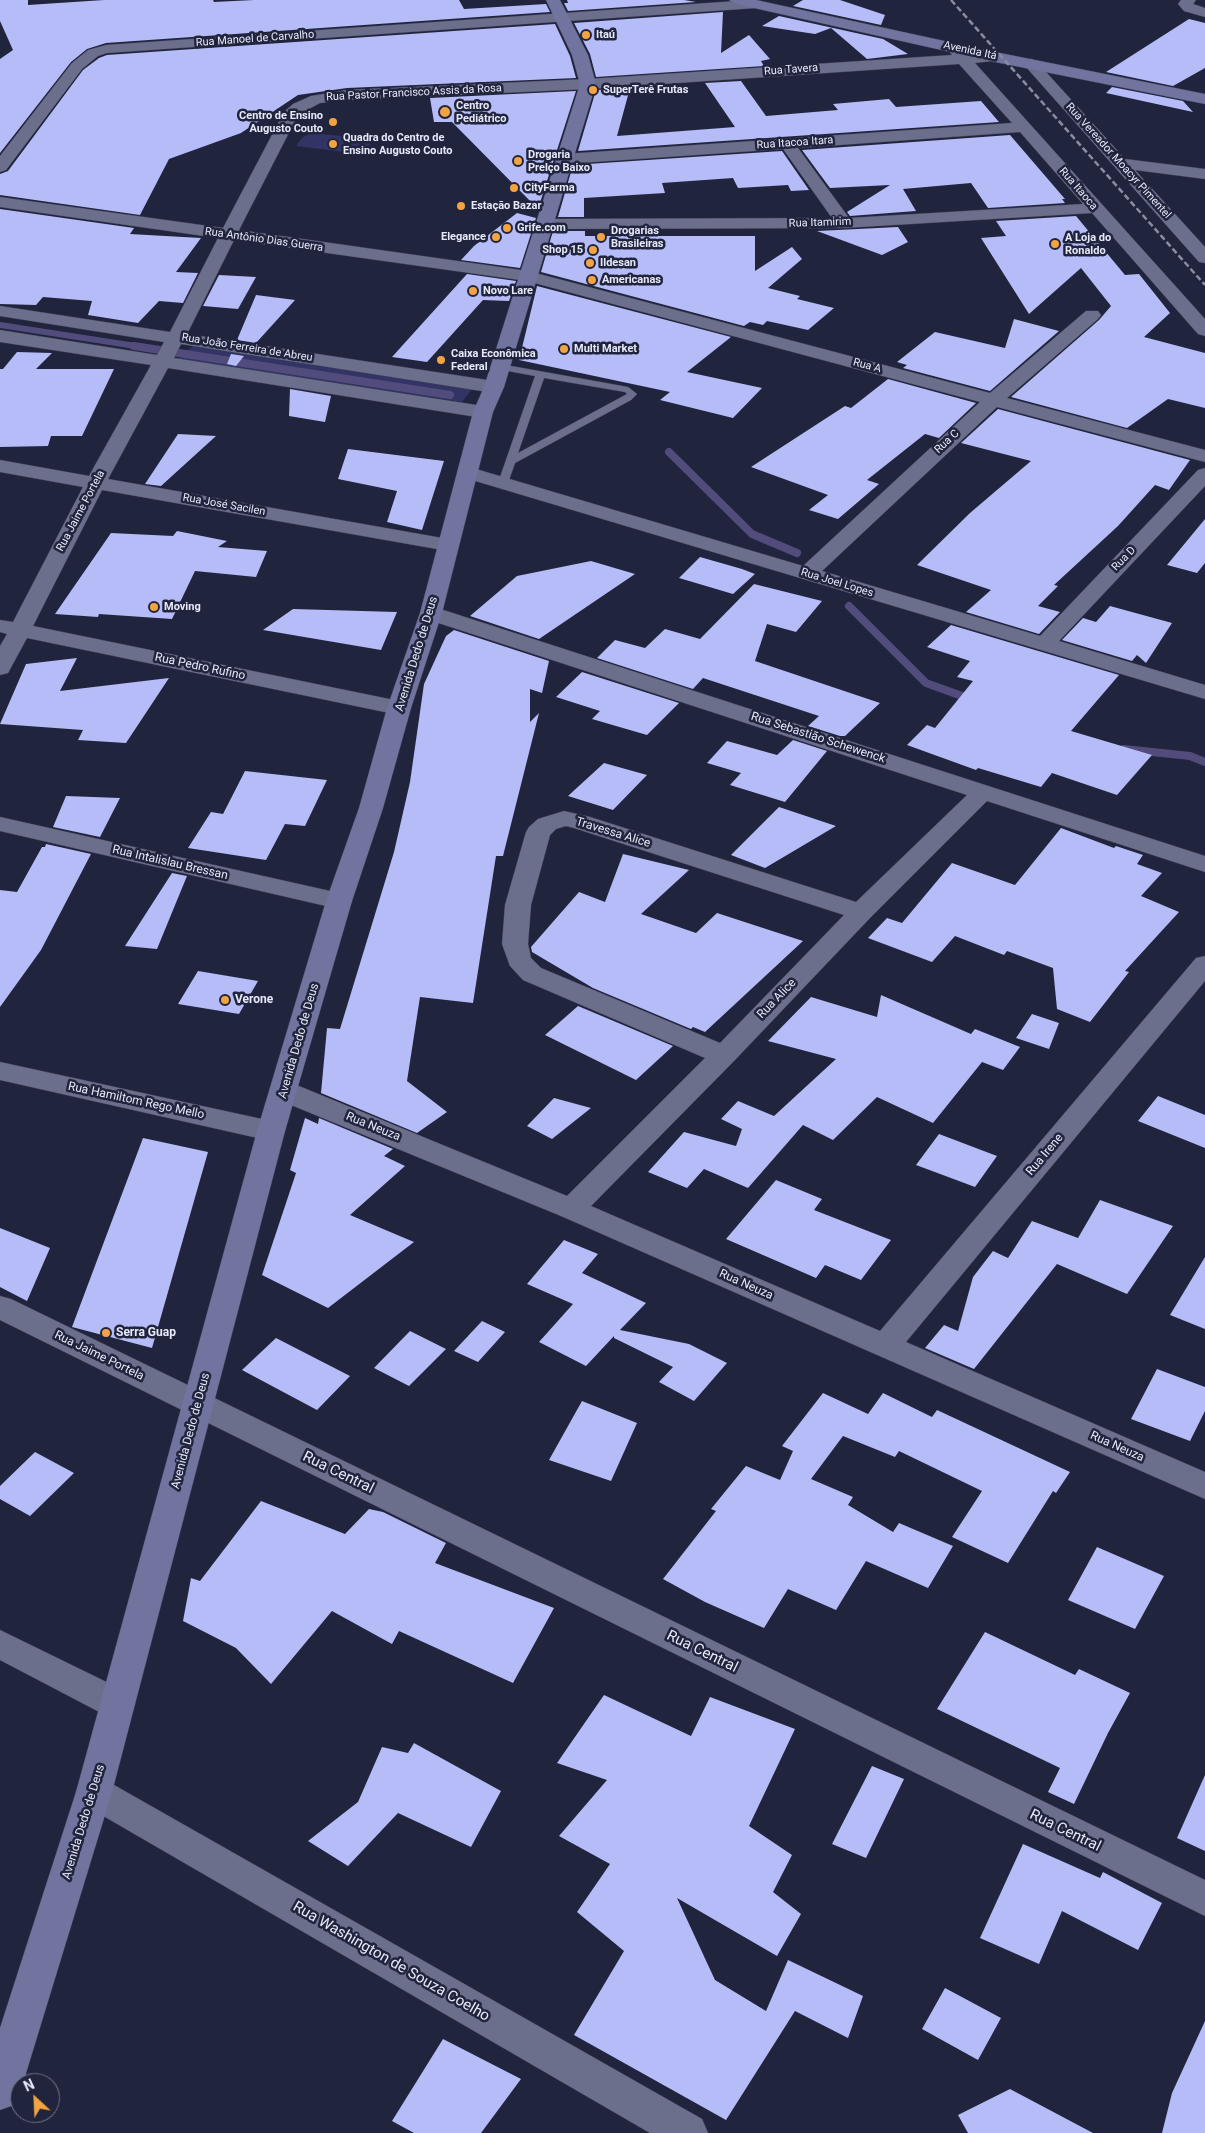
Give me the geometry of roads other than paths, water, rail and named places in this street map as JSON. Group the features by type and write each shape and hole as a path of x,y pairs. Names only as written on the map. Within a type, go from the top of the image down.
{"main road":[{"name":"Avenida Itá","path":"736,0 958,53"},
{"path":"559,10 580,55 588,84"},
{"name":"Avenida Itá","path":"995,57 1205,99"},
{"name":"Avenida Dedo de Deus","path":"0,2091 94,1792 271,1131 339,901 371,808 399,708 431,613 469,473 483,412 497,377 588,84"}],"street":[{"path":"1189,0 1185,4 1188,8 1205,13"},
{"name":"Rua Manoel de Carvalho","path":"0,167 77,66 94,54 106,49 559,10 756,4"},
{"name":"Rua Tavera","path":"588,84 958,53 995,57"},
{"name":"Rua Itaoca","path":"958,53 1094,208 1205,330"},
{"name":"Rua Vereador Moacyr Pimentel","path":"1031,64 1205,258"},
{"name":"Rua Pastor Francisco Assis da Rosa","path":"169,349 226,235 292,112 307,103 347,95 588,84"},
{"name":"Rua Itacoa Itara","path":"565,159 1024,127"},
{"path":"787,143 844,223"},
{"path":"1121,163 1205,174"},
{"name":"Rua Antônio Dias Guerra","path":"0,202 528,276"},
{"name":"Rua Itamirim","path":"545,224 720,225 844,223 1094,208"},
{"name":"Rua A","path":"528,276 1205,456"},
{"name":"Rua João Ferreira de Abreu","path":"0,311 169,349 483,412"},
{"name":"Rua C","path":"807,574 993,400 1092,315"},
{"name":"Rua João Ferreira de Abreu","path":"0,336 497,377"},
{"name":"Rua Jaime Portela","path":"0,668 9,628 96,482 169,349"},
{"name":"Rua José Sacilen","path":"0,466 448,545"},
{"name":"Rua Joel Lopes","path":"469,473 1205,692"},
{"name":"Rua D","path":"1044,644 1205,474"},
{"name":"Rua Sebastião Schewenck","path":"431,613 1205,864"},
{"name":"Rua Pedro Rufino","path":"9,628 399,708"},
{"name":"Rua Alice","path":"571,1209 724,1055 861,912 984,791"},
{"name":"Travessa Alice","path":"724,1055 532,974 519,960 515,944 518,905 538,832 547,824 564,818 581,822 861,912"},
{"name":"Rua Intalislau Bressan","path":"0,824 339,901"},
{"name":"Rua Irene","path":"885,1346 1205,964"},
{"name":"Rua Hamiltom Rego Mello","path":"0,1071 271,1131"},
{"name":"Rua Neuza","path":"284,1091 571,1209 1205,1486"},
{"name":"Rua Jaime Portela","path":"0,1307 198,1404"},
{"name":"Rua Central","path":"198,1404 1205,1899"},
{"path":"0,1644 117,1704"},
{"name":"Rua Washington de Souza Coelho","path":"94,1792 688,2133"}],"lane":[{"path":"504,483 541,374"},
{"path":"497,377 541,374 628,390 632,394 628,398 511,461"}],"waterway":[{"path":"0,325 142,347"},
{"path":"134,346 450,395"},
{"path":"669,452 752,534 797,553"},
{"path":"849,606 926,683 973,700"},
{"path":"1124,749 1190,756 1205,762"}],"railway":[{"path":"951,0 1205,285"}],"place":[{"name":"Itaú","path":"586,35"},
{"name":"SuperTerê Frutas","path":"593,90"},
{"name":"Centro Pediátrico","path":"445,112"},
{"name":"Centro de Ensino Augusto Couto","path":"333,122"},
{"name":"Quadra do Centro de Ensino Augusto Couto","path":"333,144"},
{"name":"Drogaria Prelço Baixo","path":"518,161"},
{"name":"CityFarma","path":"514,188"},
{"name":"Estação Bazar","path":"461,206"},
{"name":"Grife.com","path":"507,228"},
{"name":"Elegance","path":"496,237"},
{"name":"Drogarias Brasileiras","path":"601,237"},
{"name":"A Loja do Ronaldo","path":"1055,244"},
{"name":"Shop 15","path":"593,250"},
{"name":"Ildesan","path":"590,263"},
{"name":"Americanas","path":"592,280"},
{"name":"Novo Lare","path":"473,291"},
{"name":"Multi Market","path":"564,349"},
{"name":"Caixa Econômica Federal","path":"441,360"},
{"name":"Moving","path":"154,607"},
{"name":"Verone","path":"225,1000"},
{"name":"Serra Guap","path":"106,1333"}]}
